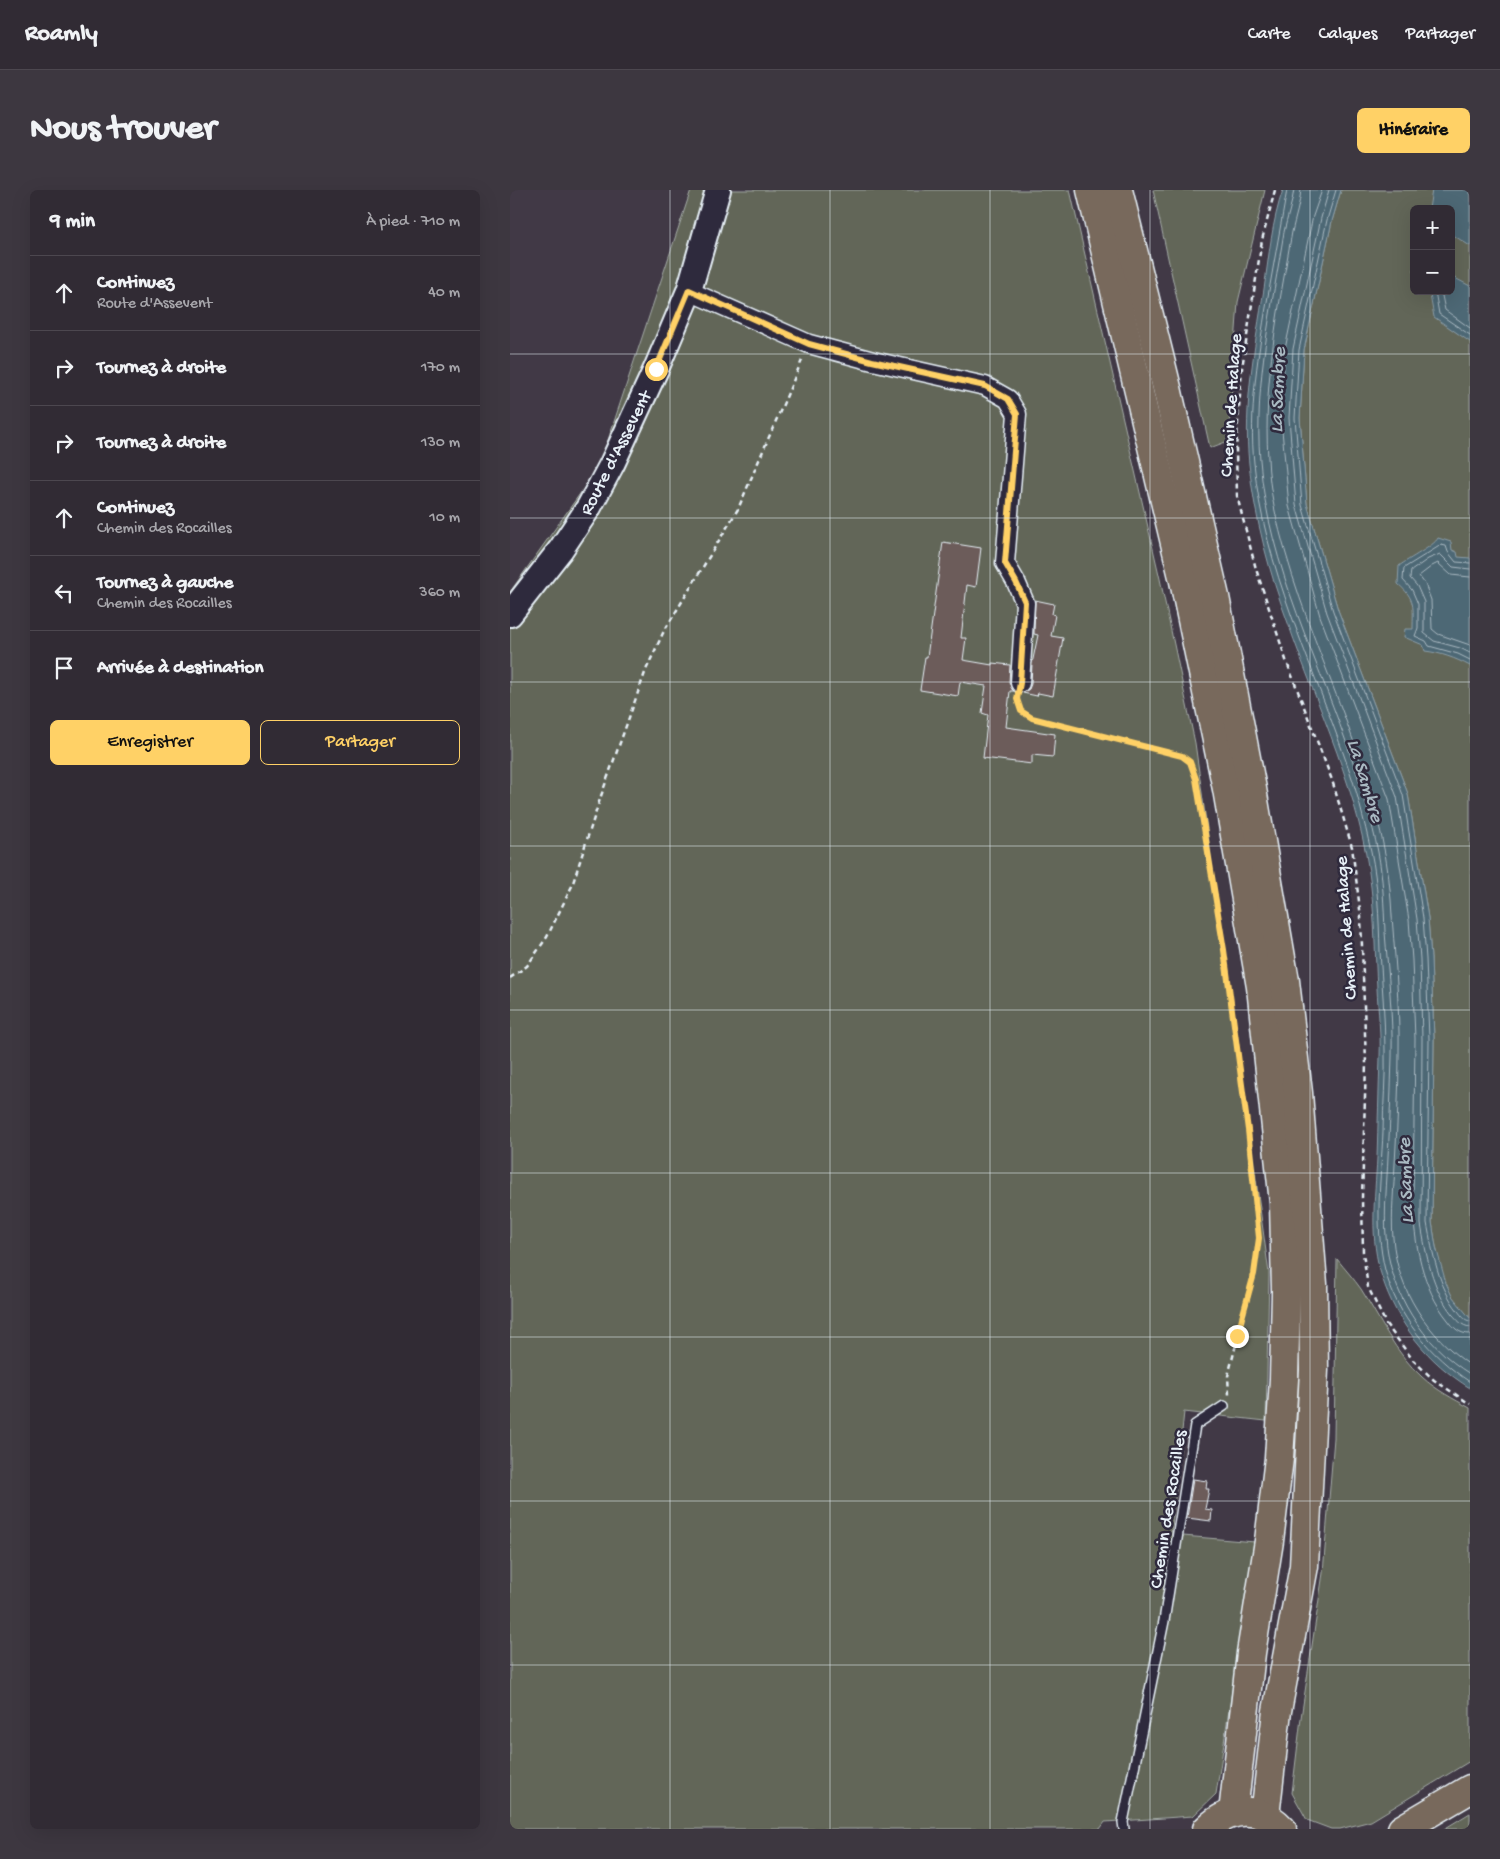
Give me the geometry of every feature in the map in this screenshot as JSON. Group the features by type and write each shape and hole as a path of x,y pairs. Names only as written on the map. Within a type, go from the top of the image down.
{"highway":[{"path":"1091,190 1184,581 1227,789 1261,987 1284,1203 1286,1291 1284,1379 1279,1458 1269,1541 1251,1653 1233,1813"},
{"path":"1118,190 1167,388 1215,598 1252,789 1285,981 1298,1093 1313,1284 1314,1370 1304,1566 1277,1711 1274,1822 1249,1812 1233,1813 1219,1818 1207,1829"},
{"path":"1402,1829 1470,1789"}],"street":[{"name":"Route d'Assevent","path":"510,614 561,549 593,499 612,464 656,369 689,290 718,190"},
{"path":"689,290 809,344 872,361 985,386 1008,399 1017,414 1005,563 1025,602 1020,683"}],"lane":[{"name":"Chemin des Rocailles","path":"1124,1829 1123,1822 1164,1621 1195,1425 1224,1406"}],"path":[{"name":"Chemin de Halage","path":"1275,190 1262,240 1242,368 1236,449 1237,496 1256,570 1286,660 1332,780 1352,847 1362,936 1366,1063 1362,1253 1368,1287 1386,1324 1413,1360 1434,1380 1470,1404"},
{"path":"510,978 527,966 548,937 572,886 601,796 646,670 663,633 738,510 809,344"},
{"path":"1020,683 1017,699 1021,711 1032,718 1182,756 1190,762 1196,779 1224,950 1248,1130 1259,1238 1254,1274 1228,1376 1229,1397 1224,1406"}],"green space":[{"path":"691,190 1070,190 1160,579 1195,743 1269,1273 1266,1421 1184,1412 1171,1535 1255,1542 1216,1794 1193,1816 1105,1822 1100,1829 510,1829 510,592 599,467"},
{"path":"1153,190 1265,190 1238,302 1228,441 1210,448"},
{"path":"1341,190 1470,190 1470,1318 1454,1299 1444,1279 1432,1222 1434,1039 1431,958 1428,918 1408,794 1338,610 1307,504 1300,418 1304,350 1332,221"},
{"path":"1337,1259 1361,1289 1396,1347 1412,1368 1433,1386 1470,1408 1470,1761 1371,1821 1340,1829 1331,1829 1307,1820 1292,1793 1301,1718 1323,1573 1334,1438"},
{"path":"1470,1813 1470,1829 1444,1829"}],"water":[{"name":"La Sambre","path":"1283,190 1341,190 1332,221 1304,350 1300,418 1307,504 1338,610 1408,794 1428,918 1431,958 1434,1039 1432,1222 1436,1247 1446,1283 1452,1296 1470,1318 1470,1388 1455,1378 1428,1354 1405,1326 1388,1294 1378,1263 1374,1233 1374,1203 1380,1040 1373,912 1366,852 1348,785 1281,604 1259,525 1252,485 1248,442 1251,376 1271,239"},
{"path":"1432,190 1470,190 1470,246 1455,236 1455,205 1430,205"},
{"path":"1455,278 1470,286 1470,342 1434,317 1430,295 1455,295"},
{"path":"1438,538 1451,542 1452,550 1457,552 1458,557 1470,558 1470,666 1448,656 1425,651 1423,645 1404,637 1405,629 1413,629 1413,609 1408,594 1398,584 1399,566 1426,549"}],"building":[{"path":"943,542 981,548 976,587 967,585 961,638 966,638 963,660 992,665 992,663 1010,665 1009,683 1014,691 1010,691 1006,727 1055,734 1053,757 1032,755 1032,764 983,758 988,715 982,713 986,686 960,682 958,696 920,690 925,657 927,657"},
{"path":"1035,600 1054,604 1052,614 1055,615 1051,636 1063,638 1053,696 1038,693 1037,696 1023,693 1029,689 1031,684 1032,664 1038,635 1034,634"},
{"path":"1193,1479 1207,1481 1206,1489 1209,1489 1205,1509 1212,1510 1211,1521 1187,1518"}],"route":[{"path":"656,369 689,290 809,344 872,361 985,386 1008,399 1017,414 1005,563 1025,602 1020,683 1017,699 1021,711 1032,718 1182,756 1190,762 1196,779 1224,950 1248,1130 1259,1238 1254,1274 1237,1336"}]}
